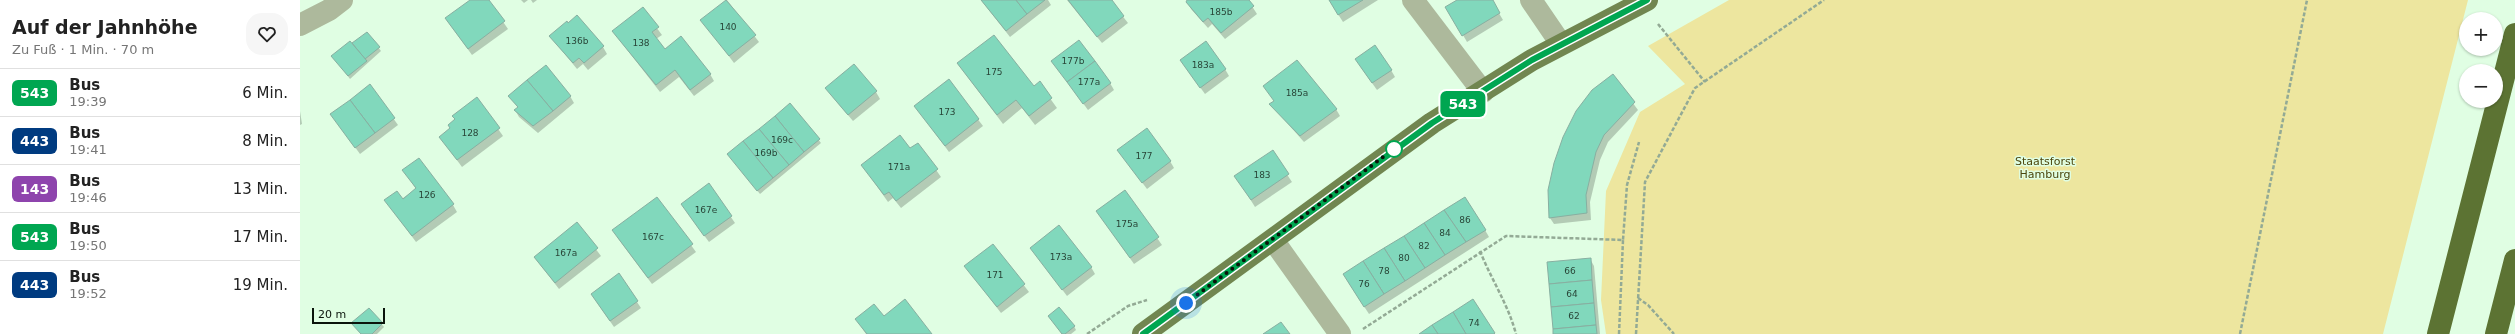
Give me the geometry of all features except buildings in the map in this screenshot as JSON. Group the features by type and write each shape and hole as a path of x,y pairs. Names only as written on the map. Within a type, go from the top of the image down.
{"highway":[{"path":"2438,334 2515,34"},
{"path":"2496,334 2515,260"}],"main road":[{"path":"1143,334 1273,240 1396,148 1561,44 1648,0"}],"street":[{"path":"300,26 329,10 342,0"},
{"path":"1413,0 1483,92"},
{"path":"1531,0 1561,44"},
{"path":"1273,240 1340,334"}],"path":[{"path":"1636,334 1645,182 1696,88 1824,0"},
{"path":"2240,334 2307,0"},
{"path":"1658,24 1704,82"},
{"path":"1619,334 1623,240 1628,185 1639,142"},
{"path":"1364,328 1480,251 1506,236 1623,240"},
{"path":"1480,251 1488,271 1510,313 1516,334"},
{"path":"1637,298 1648,305 1674,334"},
{"path":"1087,334 1128,306"}],"green space":[{"name":"Staatsforst Hamburg","path":"1729,0 2468,0 2465,12 2459,12 2459,35 2383,334 1606,334 1601,300 1606,191 1640,112 1685,84 1648,46"}],"bus line":[{"name":"543","path":"1143,334 1244,262 1337,191 1432,123 1532,60 1647,0"}],"route":[{"path":"1186,303 1244,262 1396,148 1394,149"}]}
